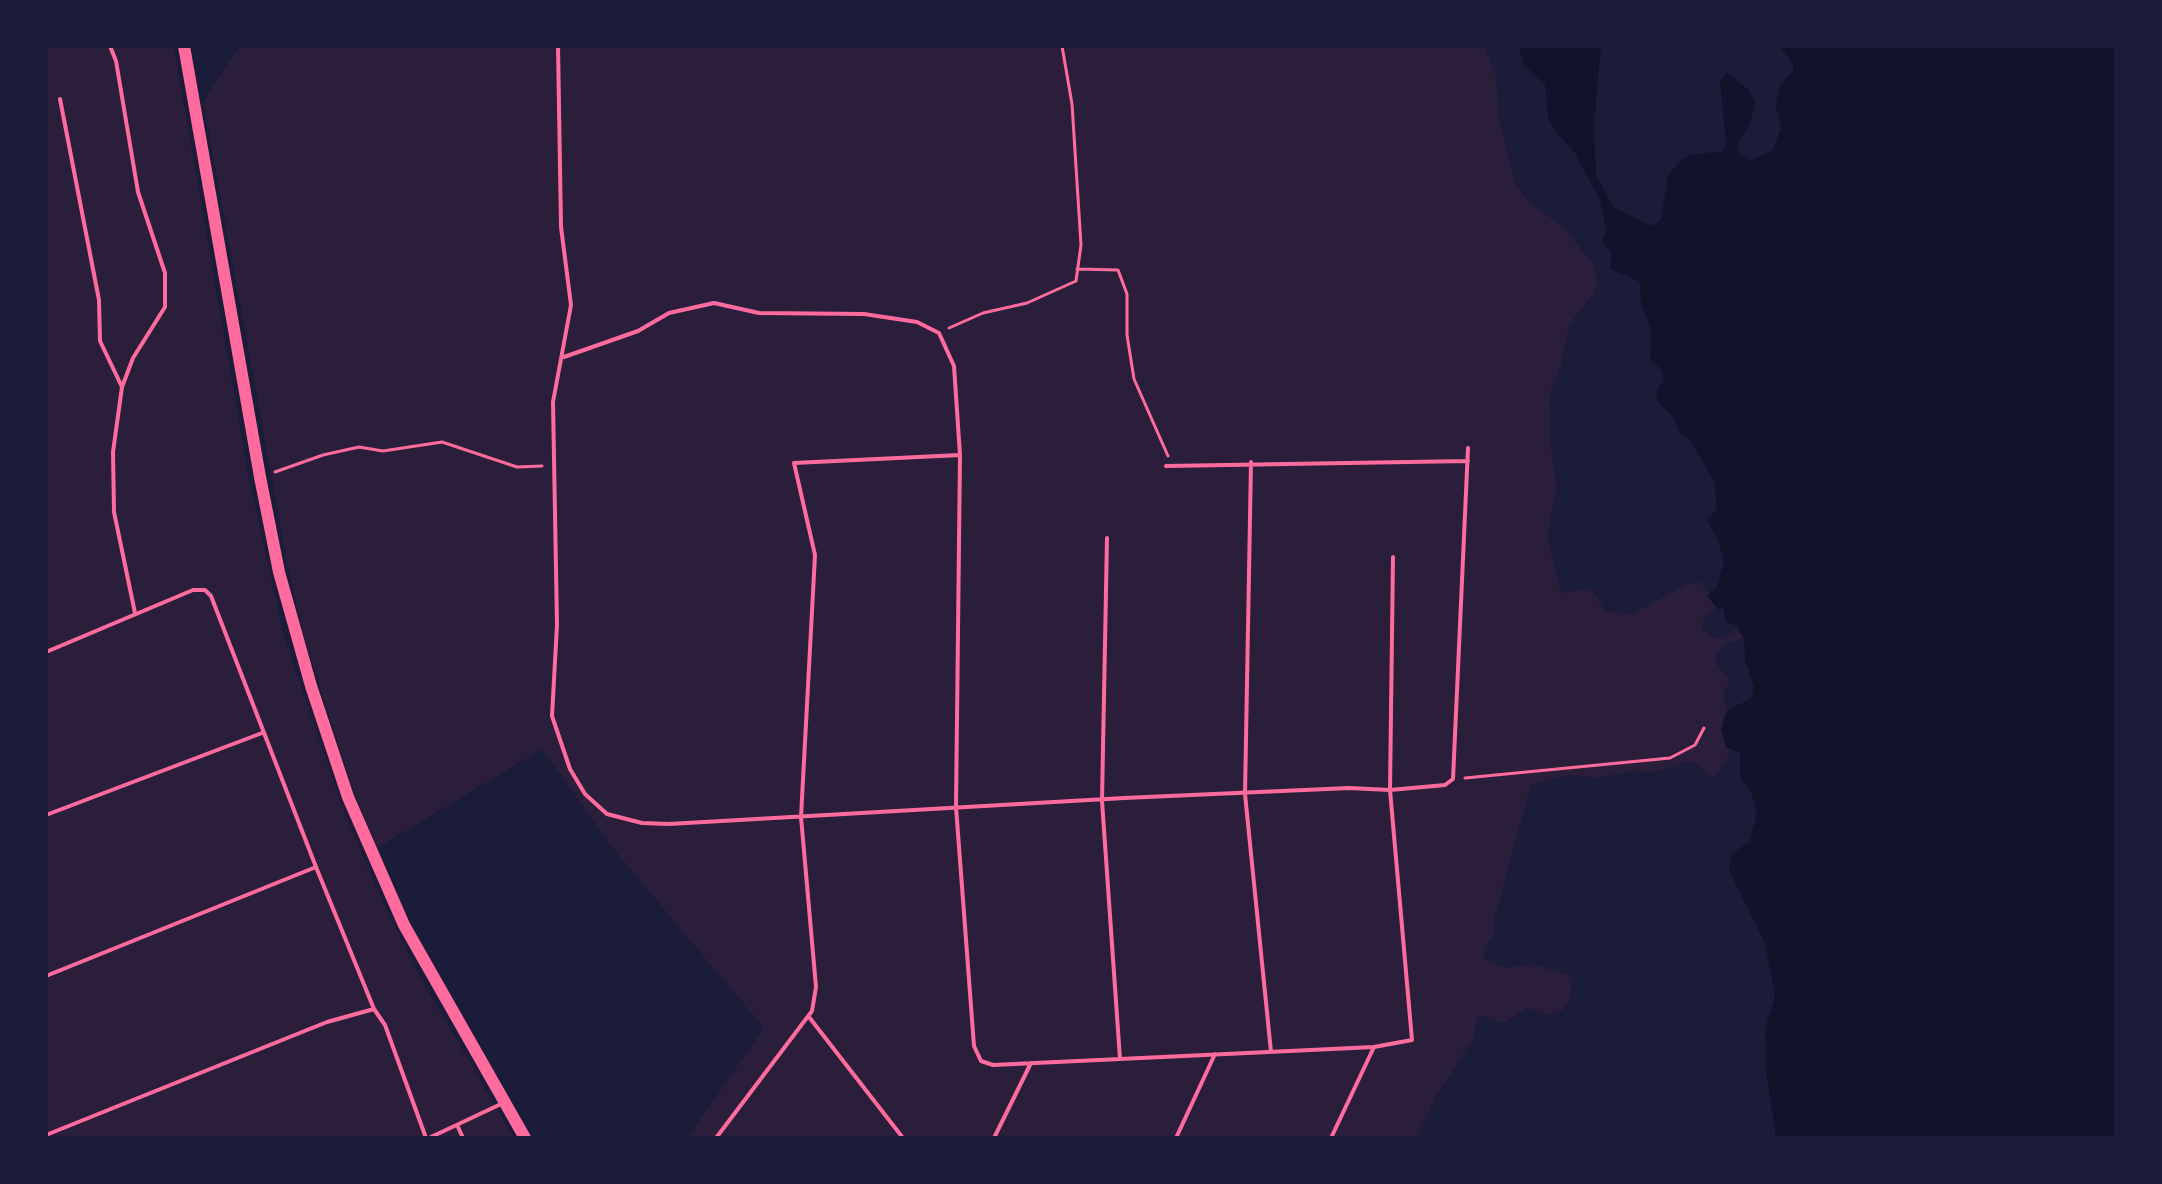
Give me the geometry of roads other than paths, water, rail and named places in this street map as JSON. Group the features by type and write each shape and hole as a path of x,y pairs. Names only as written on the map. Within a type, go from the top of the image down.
{"highway":[{"path":"184,46 260,477 295,633 348,797 404,925 525,1138"}],"lane":[{"path":"110,46 116,61 138,192 165,273 165,307 133,358 122,387 113,452 114,512 135,614"},
{"path":"558,46 561,227 570,283 564,357 555,384 552,466 557,625 552,716 570,769 585,794 607,814 642,823 1349,788 1390,790 1438,787 1453,779 1468,448"},
{"path":"60,99 99,300 100,341 122,387"},
{"path":"564,357 638,331 669,313 714,303 759,313 864,314 917,322 939,333 954,366 960,455 956,807 974,1046 981,1061 993,1065 1374,1047 1412,1040 1390,790 1393,557"},
{"path":"716,1138 808,1017 816,987 801,817 815,555 794,463 960,455"},
{"path":"1169,466 1251,462 1468,461"},
{"path":"1251,462 1245,794 1271,1052"},
{"path":"1107,538 1102,801 1120,1059"},
{"path":"46,652 193,590 205,590 211,596 262,733 374,1009 385,1025 427,1138 458,1127 503,1103"},
{"path":"46,815 262,733"},
{"path":"46,976 316,867"},
{"path":"46,1135 327,1022 374,1009"},
{"path":"808,1017 903,1138"},
{"path":"1331,1138 1374,1047"},
{"path":"1176,1138 1215,1054"},
{"path":"994,1138 1031,1063"},
{"path":"458,1127 463,1138"}]}
